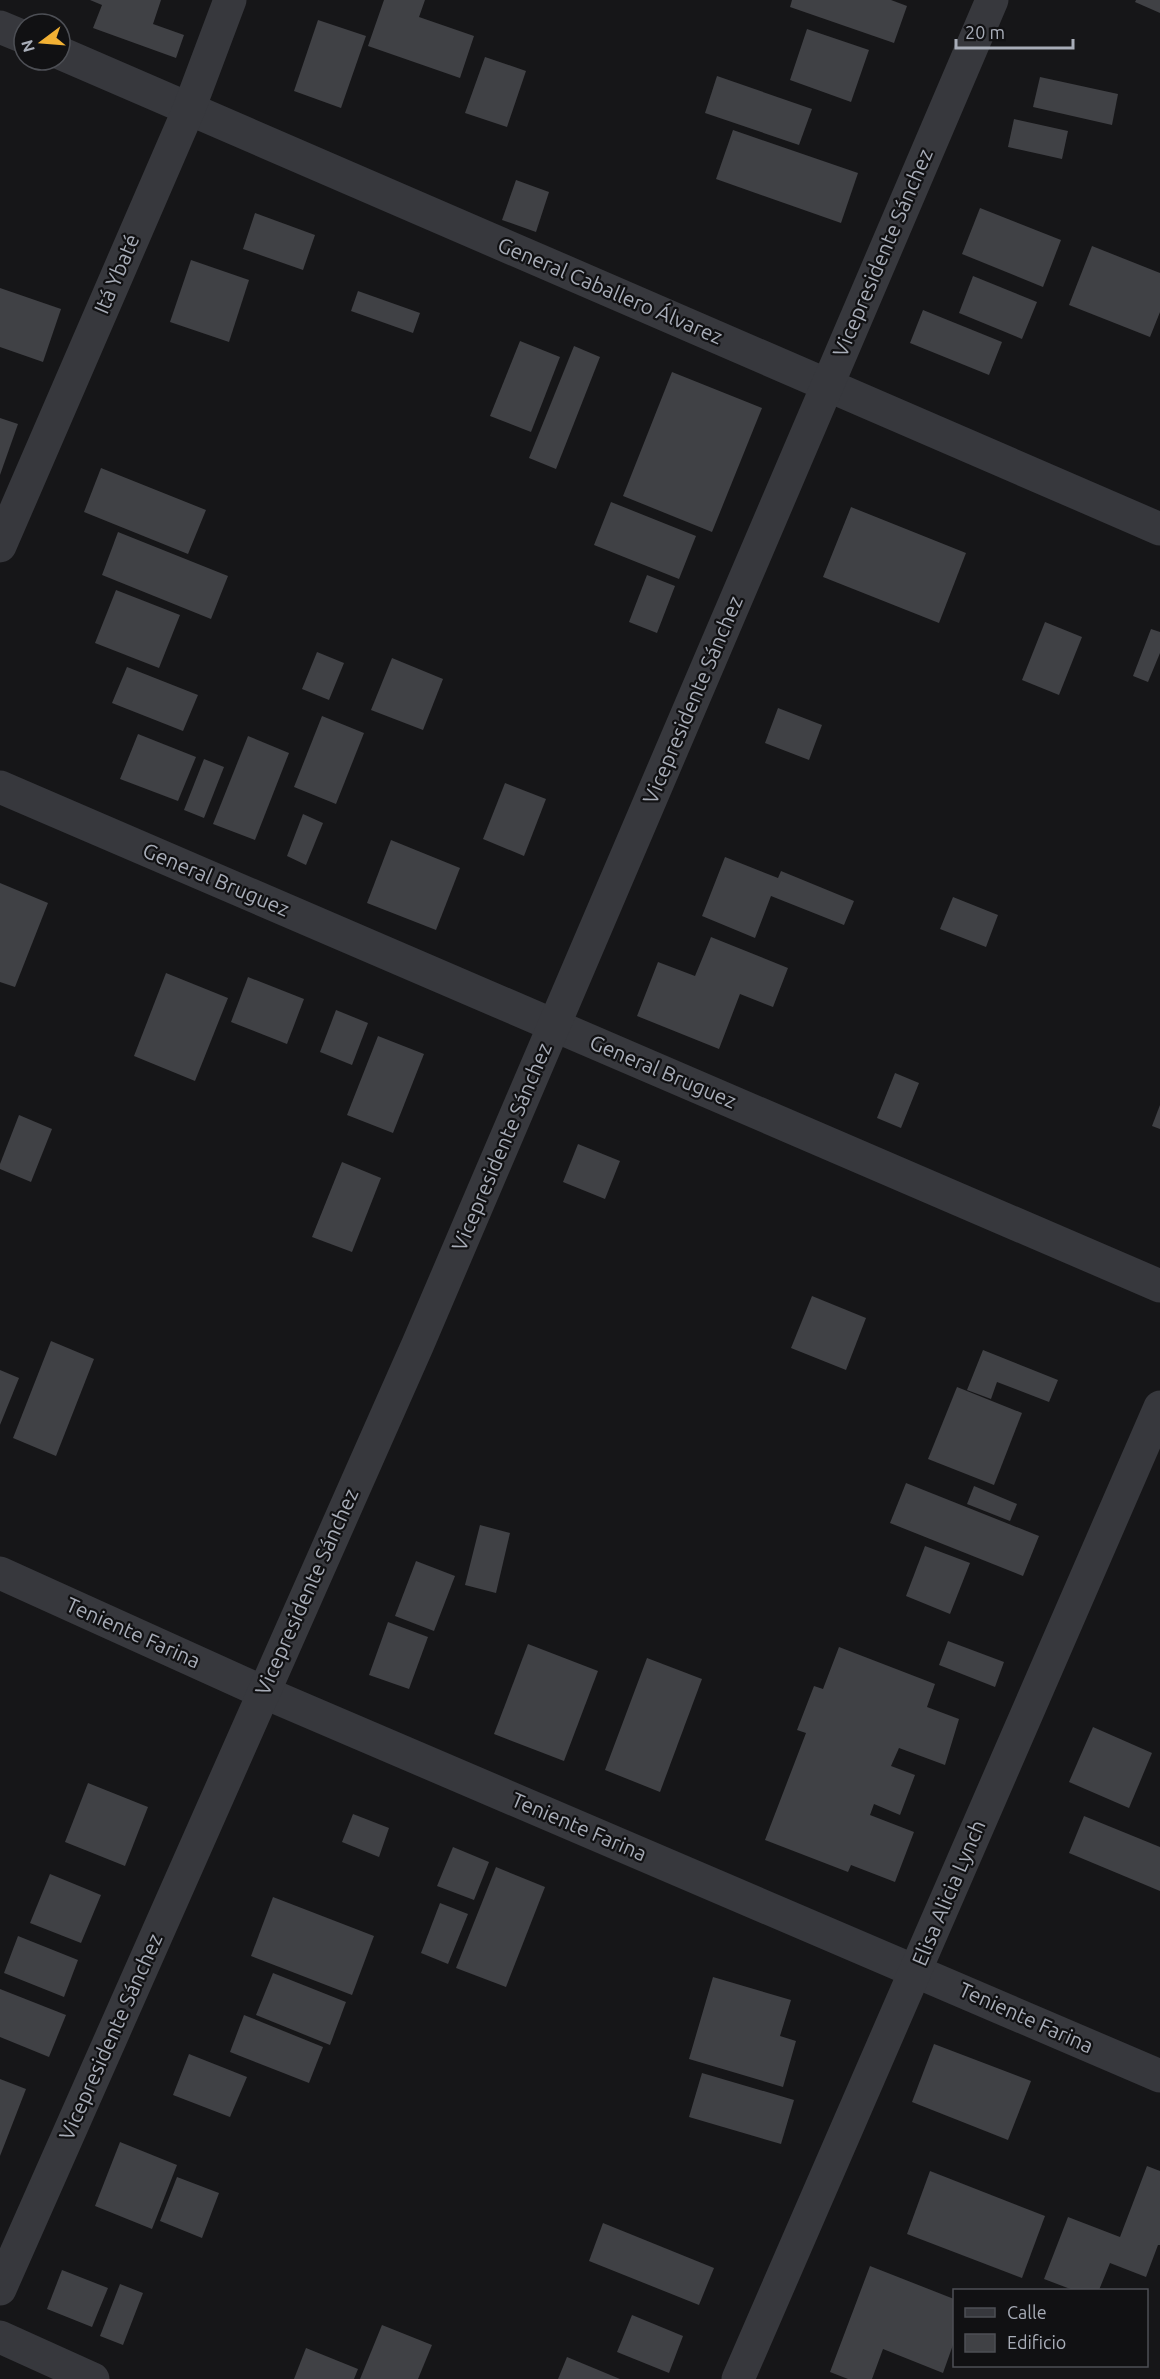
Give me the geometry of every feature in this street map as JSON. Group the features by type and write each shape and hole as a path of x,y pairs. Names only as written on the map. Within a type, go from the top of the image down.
{"street":[{"name":"Itá Ybaté","path":"0,546 189,109 230,0"},
{"name":"Vicepresidente Sánchez","path":"0,2289 418,1344 992,0"},
{"name":"General Caballero Álvarez","path":"72,58 1160,530"},
{"name":"General Bruguez","path":"0,787 1160,1286"},
{"name":"Elisa Alicia Lynch","path":"738,2379 1160,1407"},
{"name":"Teniente Farina","path":"0,1572 263,1692 1160,2076"},
{"path":"0,2337 93,2379"}],"building":[{"path":"90,0 161,0 153,24 184,35 176,58 93,28 102,5"},
{"path":"384,0 425,0 419,17 474,36 460,78 368,46"},
{"path":"792,0 891,0 907,6 894,43 790,7"},
{"path":"1136,0 1160,0 1160,13 1135,2"},
{"path":"318,20 366,36 341,108 294,91"},
{"path":"807,29 869,50 851,102 790,80"},
{"path":"485,57 526,71 507,127 465,113"},
{"path":"717,76 812,109 799,145 705,113"},
{"path":"1040,77 1118,94 1112,125 1033,107"},
{"path":"1014,119 1068,131 1062,159 1008,147"},
{"path":"733,130 858,173 841,223 716,179"},
{"path":"516,180 549,192 536,232 502,220"},
{"path":"980,208 1061,240 1043,287 962,254"},
{"path":"255,213 315,235 303,270 243,249"},
{"path":"1092,246 1160,273 1160,312 1150,337 1069,305"},
{"path":"191,260 249,280 229,342 170,322"},
{"path":"973,276 1037,302 1022,339 959,313"},
{"path":"0,288 61,309 43,362 0,347"},
{"path":"358,291 420,313 413,333 351,311"},
{"path":"923,310 1002,342 989,375 910,343"},
{"path":"520,341 560,357 531,432 490,416"},
{"path":"574,346 600,357 556,469 529,458"},
{"path":"672,372 762,408 712,532 623,496"},
{"path":"0,418 18,424 0,475"},
{"path":"101,468 206,510 188,554 84,512"},
{"path":"611,502 696,536 679,579 594,545"},
{"path":"851,507 966,553 939,623 823,577"},
{"path":"118,532 228,576 211,619 102,575"},
{"path":"647,575 675,586 657,633 629,622"},
{"path":"116,590 180,615 159,668 95,643"},
{"path":"1045,622 1082,637 1059,695 1022,680"},
{"path":"1151,629 1160,632 1160,653 1148,682 1133,676"},
{"path":"317,652 344,663 329,700 302,689"},
{"path":"392,658 443,679 423,730 371,710"},
{"path":"127,667 198,695 183,731 112,703"},
{"path":"778,708 822,725 809,760 765,743"},
{"path":"322,716 364,733 336,804 294,787"},
{"path":"138,734 196,757 178,801 120,779"},
{"path":"248,736 289,753 255,840 213,824"},
{"path":"204,759 224,767 204,818 184,810"},
{"path":"505,783 546,799 524,856 483,839"},
{"path":"303,814 323,823 306,865 287,856"},
{"path":"391,840 460,868 436,930 367,903"},
{"path":"725,857 778,878 781,871 854,901 844,925 771,896 755,938 702,916"},
{"path":"0,883 48,903 15,987 0,982"},
{"path":"953,897 998,915 986,947 940,929"},
{"path":"711,937 788,968 773,1007 740,994 719,1049 637,1016 658,962 695,976"},
{"path":"166,973 228,998 195,1081 134,1056"},
{"path":"248,977 304,999 287,1044 231,1022"},
{"path":"336,1010 368,1023 352,1065 320,1052"},
{"path":"378,1036 424,1054 393,1133 347,1115"},
{"path":"895,1073 919,1083 901,1128 877,1118"},
{"path":"1160,1105 1160,1129 1152,1126"},
{"path":"19,1115 52,1129 31,1182 0,1169"},
{"path":"578,1144 620,1161 605,1199 563,1182"},
{"path":"342,1162 381,1178 352,1252 312,1237"},
{"path":"812,1296 866,1318 846,1370 791,1348"},
{"path":"51,1341 94,1359 56,1456 13,1438"},
{"path":"983,1350 1058,1380 1049,1402 997,1382 991,1399 967,1390"},
{"path":"0,1370 19,1378 0,1425"},
{"path":"957,1387 1022,1413 994,1485 928,1459"},
{"path":"906,1483 1039,1536 1023,1576 890,1523"},
{"path":"974,1486 1017,1504 1010,1521 967,1504"},
{"path":"480,1525 510,1533 496,1593 465,1585"},
{"path":"925,1546 970,1563 950,1614 906,1596"},
{"path":"416,1561 455,1576 434,1631 395,1616"},
{"path":"388,1622 428,1637 409,1689 369,1675"},
{"path":"948,1641 1004,1662 995,1687 939,1665"},
{"path":"528,1644 598,1671 564,1761 494,1734"},
{"path":"839,1647 935,1684 927,1707 959,1719 945,1765 899,1748 891,1766 915,1775 900,1815 874,1804 870,1815 914,1832 895,1882 851,1865 848,1872 765,1840 806,1733 797,1730 814,1686 823,1689"},
{"path":"647,1658 702,1679 660,1792 605,1770"},
{"path":"1093,1727 1152,1753 1129,1808 1069,1782"},
{"path":"88,1783 148,1807 125,1866 65,1842"},
{"path":"353,1814 389,1828 379,1857 342,1842"},
{"path":"1084,1816 1160,1847 1160,1891 1069,1853"},
{"path":"453,1847 489,1862 474,1900 437,1886"},
{"path":"496,1867 545,1887 506,1987 456,1968"},
{"path":"50,1874 101,1895 81,1943 30,1923"},
{"path":"273,1897 374,1936 352,1995 251,1956"},
{"path":"440,1903 468,1914 448,1964 421,1953"},
{"path":"18,1936 78,1960 64,1997 4,1973"},
{"path":"273,1973 346,2002 330,2045 256,2015"},
{"path":"713,1977 791,2000 780,2036 796,2041 783,2087 689,2059"},
{"path":"0,1989 66,2015 49,2057 0,2037"},
{"path":"244,2015 323,2047 309,2083 230,2052"},
{"path":"934,2044 1031,2081 1008,2140 912,2102"},
{"path":"189,2054 247,2077 230,2117 173,2095"},
{"path":"702,2073 794,2100 781,2144 689,2117"},
{"path":"0,2079 26,2089 0,2156"},
{"path":"120,2142 177,2165 152,2229 95,2206"},
{"path":"1147,2166 1160,2171 1160,2245 1158,2245 1146,2277 1110,2263 1099,2289 1070,2289 1044,2279 1068,2217 1120,2237"},
{"path":"930,2171 1045,2216 1022,2278 907,2234"},
{"path":"177,2177 219,2193 202,2238 160,2221"},
{"path":"603,2223 714,2268 699,2305 589,2261"},
{"path":"870,2266 953,2299 953,2345 943,2373 883,2349 872,2379 848,2379 830,2372"},
{"path":"62,2270 108,2288 92,2327 47,2309"},
{"path":"120,2284 143,2293 123,2345 100,2336"},
{"path":"632,2315 683,2336 669,2373 617,2352"},
{"path":"382,2325 432,2345 418,2379 360,2379"},
{"path":"306,2348 358,2369 354,2379 294,2379"},
{"path":"567,2357 620,2379 558,2379"}]}
